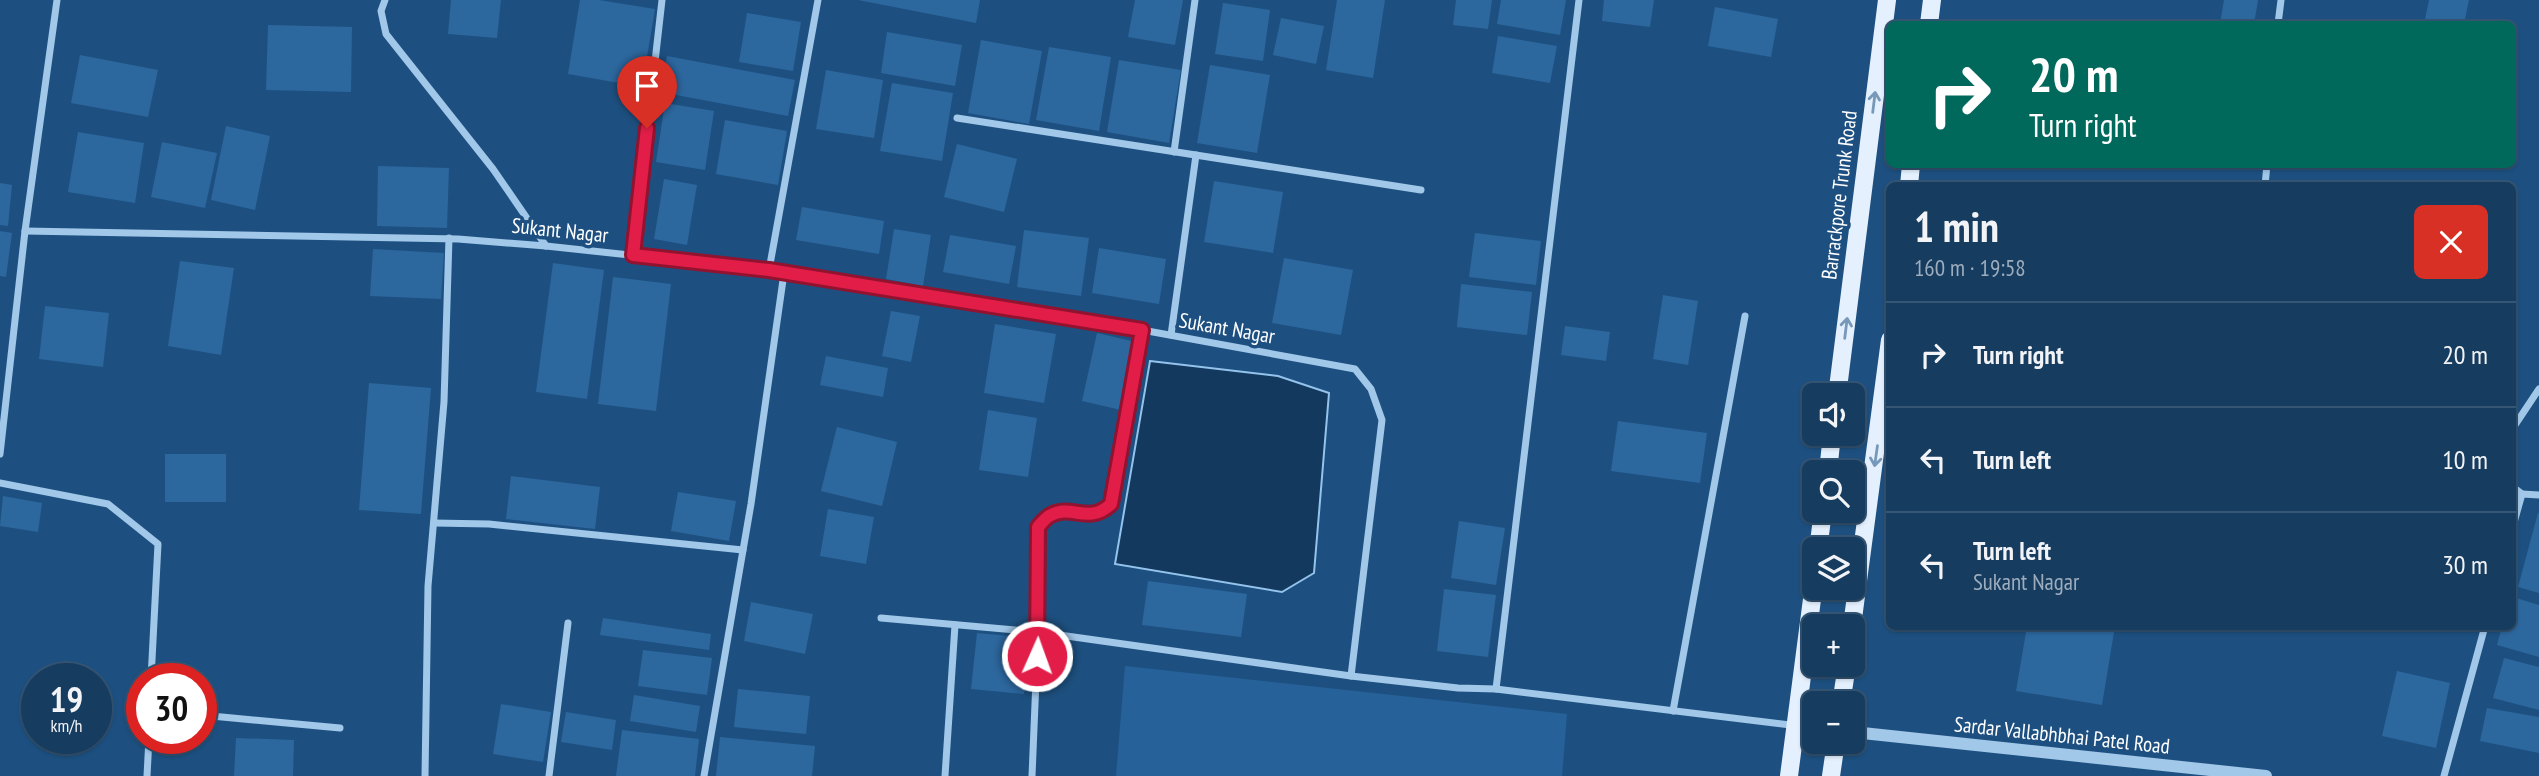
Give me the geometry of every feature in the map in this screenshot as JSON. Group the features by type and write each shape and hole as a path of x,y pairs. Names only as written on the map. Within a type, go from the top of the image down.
{"main road":[{"name":"Barrackpore Trunk Road","path":"1839,383 1887,0"},
{"path":"1929,21 1932,0"},
{"path":"1854,614 1885,419"},
{"path":"1789,776 1812,600"},
{"path":"1831,776 1834,754"}],"street":[{"path":"0,454 25,231 57,0"},
{"path":"385,0 382,11 386,34 493,169 545,246"},
{"path":"633,255 662,0"},
{"path":"769,270 818,0"},
{"path":"1174,152 1195,0"},
{"path":"1496,689 1579,0"},
{"path":"2278,21 2281,0"},
{"path":"957,118 1421,190"},
{"path":"1171,335 1196,155"},
{"name":"Sukant Nagar","path":"25,231 449,238 633,255 769,270 1142,330 1355,369 1371,389 1382,420 1351,676"},
{"path":"425,776 428,586 444,402 449,238"},
{"path":"705,776 743,550 784,273"},
{"path":"1673,711 1745,316"},
{"path":"1032,776 1038,632 1038,527 1049,515 1062,512 1091,515 1103,511 1111,504 1142,330"},
{"path":"2516,424 2539,389"},
{"path":"0,483 108,504 158,544 152,663"},
{"path":"2516,489 2522,494 2539,495"},
{"path":"2516,515 2522,494"},
{"path":"434,523 489,524 743,550"},
{"path":"881,618 1038,632 1351,676 1458,688 1496,689 1802,727"},
{"path":"550,776 568,624"},
{"path":"944,776 955,625"},
{"path":"2444,776 2484,630"},
{"path":"217,716 340,728"},
{"name":"Sardar Vallabhbhai Patel Road","path":"1865,733 2266,776"},
{"path":"147,776 148,754"}],"shaded area":[{"path":"1150,361 1278,376 1329,393 1314,573 1282,592 1115,564"},
{"path":"1125,666 1567,714 1562,776 1116,776"}],"building":[{"path":"451,0 501,0 497,38 448,34"},
{"path":"580,0 599,0 655,9 642,87 568,74"},
{"path":"858,0 980,0 976,23"},
{"path":"1135,0 1183,0 1175,45 1128,37"},
{"path":"1337,0 1385,0 1373,78 1326,70"},
{"path":"1456,0 1492,0 1488,29 1453,25"},
{"path":"1501,0 1566,0 1560,35 1497,24"},
{"path":"1604,0 1654,0 1650,27 1602,21"},
{"path":"2224,0 2258,0 2254,21 2220,21"},
{"path":"2429,0 2469,0 2465,21 2425,21"},
{"path":"1223,3 1270,10 1263,61 1215,54"},
{"path":"1715,7 1778,19 1771,57 1708,46"},
{"path":"747,13 801,22 793,71 739,62"},
{"path":"1281,18 1324,26 1316,64 1273,55"},
{"path":"268,25 352,27 351,92 266,90"},
{"path":"887,32 962,45 955,86 881,73"},
{"path":"1498,36 1557,46 1550,83 1492,73"},
{"path":"981,40 1042,51 1029,124 968,113"},
{"path":"1049,47 1111,57 1099,131 1036,120"},
{"path":"80,55 158,70 148,117 71,103"},
{"path":"667,56 795,80 788,116 660,92"},
{"path":"1119,60 1181,70 1169,143 1107,132"},
{"path":"1210,65 1270,75 1257,153 1197,143"},
{"path":"826,70 883,80 874,138 816,129"},
{"path":"892,83 953,93 942,161 880,151"},
{"path":"665,103 714,111 705,170 656,162"},
{"path":"725,120 787,131 778,185 716,174"},
{"path":"226,126 270,136 255,210 211,200"},
{"path":"78,132 144,143 135,203 68,192"},
{"path":"162,142 217,153 205,208 151,197"},
{"path":"957,144 1017,159 1004,212 944,197"},
{"path":"378,166 449,168 447,228 377,226"},
{"path":"664,179 697,185 687,245 654,239"},
{"path":"1214,181 1283,192 1273,253 1204,242"},
{"path":"0,183 12,185 8,226 0,225"},
{"path":"802,207 884,221 879,254 796,240"},
{"path":"894,229 931,235 923,286 886,279"},
{"path":"1024,230 1089,238 1081,296 1017,287"},
{"path":"0,231 12,233 6,277 0,276"},
{"path":"1475,233 1541,241 1536,285 1469,277"},
{"path":"950,235 1016,246 1009,284 943,272"},
{"path":"1099,248 1166,259 1159,304 1092,293"},
{"path":"373,249 444,253 441,299 370,296"},
{"path":"1284,258 1353,270 1341,335 1272,323"},
{"path":"180,261 234,268 221,355 168,346"},
{"path":"553,263 604,270 587,399 536,392"},
{"path":"613,277 671,284 656,411 598,404"},
{"path":"1461,284 1532,292 1527,335 1457,327"},
{"path":"1663,295 1698,301 1688,365 1653,359"},
{"path":"45,306 109,313 103,367 39,359"},
{"path":"891,311 920,316 911,362 882,356"},
{"path":"995,324 1056,334 1044,403 984,393"},
{"path":"1565,326 1610,332 1606,361 1561,355"},
{"path":"1097,333 1136,342 1121,410 1082,401"},
{"path":"826,356 888,368 883,397 820,385"},
{"path":"369,383 431,388 421,514 359,510"},
{"path":"988,410 1037,418 1028,477 979,470"},
{"path":"1618,421 1707,433 1700,483 1611,471"},
{"path":"837,427 897,442 882,506 821,491"},
{"path":"165,454 226,454 226,502 165,502"},
{"path":"511,476 600,487 595,529 506,519"},
{"path":"678,492 736,501 729,541 671,531"},
{"path":"3,496 42,503 38,532 0,526"},
{"path":"828,509 874,517 866,564 820,556"},
{"path":"2539,513 2539,593 2518,587"},
{"path":"1459,521 1505,528 1496,585 1451,578"},
{"path":"1148,581 1247,594 1241,637 1142,625"},
{"path":"1444,589 1496,595 1488,657 1437,651"},
{"path":"2516,598 2539,605 2539,657 2497,645 2501,630 2516,630"},
{"path":"751,602 813,614 805,654 744,641"},
{"path":"603,618 711,634 709,650 600,635"},
{"path":"2026,630 2114,630 2102,705 2016,691"},
{"path":"977,633 1030,638 1024,694 971,689"},
{"path":"643,650 712,658 707,695 638,686"},
{"path":"2504,658 2539,667 2539,710 2493,698"},
{"path":"2397,671 2450,683 2436,748 2382,736"},
{"path":"738,689 810,696 806,734 734,727"},
{"path":"634,695 700,706 696,732 630,721"},
{"path":"501,704 551,712 543,762 493,754"},
{"path":"2487,708 2539,717 2539,753 2480,741"},
{"path":"566,712 616,720 612,750 561,742"},
{"path":"622,730 699,739 695,776 616,776"},
{"path":"720,737 815,746 812,776 716,776"},
{"path":"236,738 294,740 293,776 234,776"}],"route":[{"path":"647,128 633,255 769,270 1142,330 1111,504 1103,511 1091,515 1062,512 1049,515 1038,527 1037,656"}]}
